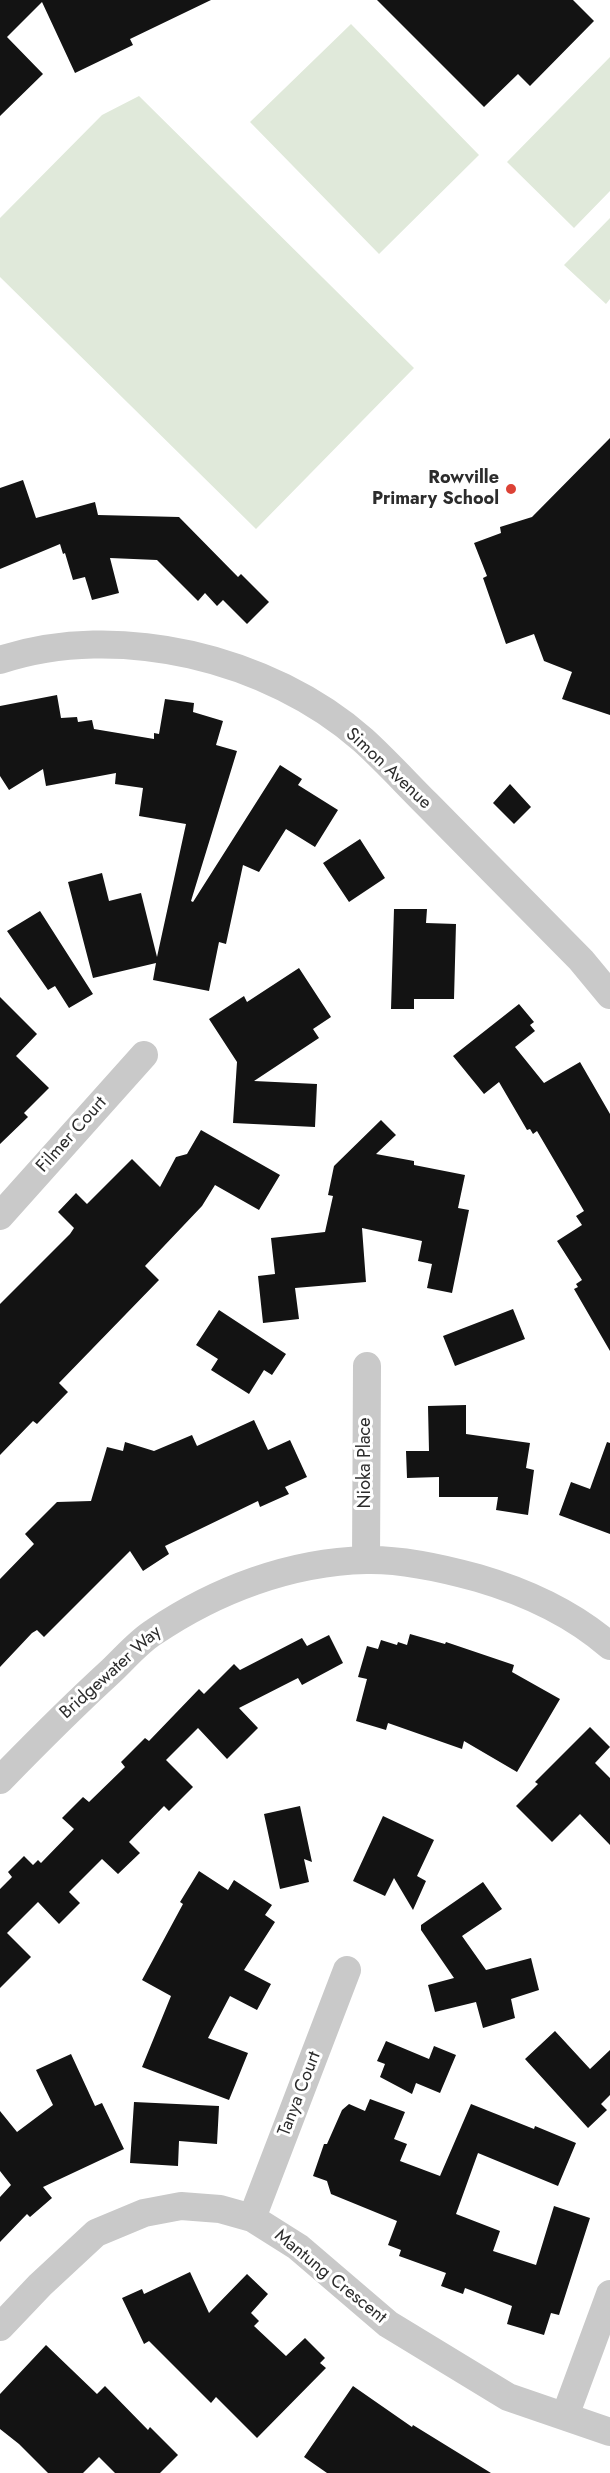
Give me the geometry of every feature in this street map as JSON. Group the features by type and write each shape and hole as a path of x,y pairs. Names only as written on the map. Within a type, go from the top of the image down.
{"street":[{"name":"Simon Avenue","path":"0,660 66,645 167,648 221,663 274,683 320,709 362,739 581,960 610,995"},
{"name":"Filmer Court","path":"0,1216 144,1055"},
{"name":"Nioka Place","path":"366,1560 367,1366"},
{"name":"Bridgewater Way","path":"0,1780 65,1714 151,1633 201,1602 242,1585 301,1569 366,1560 411,1563 459,1572 505,1586 551,1605 609,1644"},
{"name":"Tanya Court","path":"252,2218 347,1970"},
{"name":"Mantung Crescent","path":"0,2327 40,2285 96,2234 144,2213 182,2206 220,2209 252,2218 298,2247 388,2324 419,2345 508,2397 610,2432"},
{"path":"566,2416 610,2294"}],"green space":[{"path":"351,24 479,155 379,254 250,122"},
{"path":"610,57 610,191 574,228 507,162"},
{"path":"139,96 414,368 256,529 0,277 0,218 102,115"},
{"path":"610,218 610,299 606,304 564,265"}],"building":[{"path":"0,0 211,0 130,39 133,45 75,73 42,2 7,37 43,74 0,116"},
{"path":"377,0 573,0 594,21 530,86 518,74 484,107"},
{"path":"610,438 610,715 562,699 572,672 544,661 534,634 506,644 483,578 487,576 474,543 501,533 500,527 532,517"},
{"path":"23,480 36,518 95,502 98,515 179,517 238,577 241,574 269,602 247,624 223,600 217,606 205,593 198,601 157,560 110,558 119,593 92,600 85,577 73,580 60,544 0,569 0,488"},
{"path":"57,695 61,718 77,717 78,722 92,720 94,729 154,739 154,733 159,734 165,699 194,703 193,712 223,721 216,745 237,751 191,901 193,902 280,765 302,779 298,785 338,810 315,847 286,829 259,872 243,865 226,944 219,942 209,991 153,980 156,963 93,978 68,882 102,873 109,901 141,893 157,957 186,824 139,816 143,788 115,784 116,773 46,786 43,769 9,790 0,776 0,706"},
{"path":"510,784 531,807 514,824 493,803"},
{"path":"360,839 385,878 349,902 323,863"},
{"path":"394,909 427,909 426,923 456,924 454,999 414,999 414,1009 391,1009"},
{"path":"40,911 93,994 69,1008 55,986 48,990 7,931"},
{"path":"299,968 331,1017 313,1029 319,1038 254,1081 317,1084 315,1127 233,1123 237,1062 209,1019 244,996 247,1002"},
{"path":"0,997 37,1034 16,1056 49,1088 24,1113 28,1117 0,1144"},
{"path":"519,1004 534,1022 530,1025 535,1031 515,1047 544,1083 580,1062 610,1114 610,1351 574,1289 578,1287 576,1284 582,1280 557,1241 582,1225 576,1216 584,1211 537,1131 533,1134 530,1129 527,1130 499,1082 484,1094 453,1056"},
{"path":"381,1120 396,1135 376,1154 414,1161 414,1165 465,1175 458,1208 469,1210 452,1293 427,1288 432,1264 418,1261 422,1241 362,1228 366,1282 295,1288 299,1319 263,1323 258,1276 275,1274 271,1238 325,1232 333,1196 328,1195 334,1166"},
{"path":"201,1130 280,1175 259,1210 215,1185 202,1206 145,1266 159,1280 59,1383 68,1392 37,1424 33,1421 0,1455 0,1304 70,1234 74,1228 58,1212 76,1193 87,1204 132,1159 160,1187 176,1157 187,1154"},
{"path":"513,1309 525,1339 455,1366 443,1336"},
{"path":"219,1310 286,1354 272,1375 264,1370 249,1394 211,1370 218,1359 196,1345"},
{"path":"466,1405 466,1434 530,1443 526,1468 534,1470 528,1515 496,1510 498,1497 439,1497 439,1477 407,1478 406,1451 429,1451 428,1406"},
{"path":"254,1420 268,1450 290,1440 307,1477 285,1487 289,1494 260,1507 258,1501 165,1546 169,1554 143,1571 130,1551 44,1637 37,1630 32,1633 0,1667 0,1579 34,1544 25,1534 57,1502 91,1501 107,1447 123,1451 125,1442 154,1451 192,1435 197,1446"},
{"path":"607,1442 610,1443 610,1534 559,1515 571,1482 590,1489"},
{"path":"410,1634 445,1644 446,1642 514,1665 512,1672 560,1699 517,1772 464,1741 462,1749 388,1723 386,1730 356,1721 367,1679 358,1677 367,1646 378,1649 381,1640 397,1645 398,1642 407,1645"},
{"path":"329,1635 343,1663 302,1685 298,1678 239,1708 258,1728 227,1759 198,1728 166,1760 193,1787 169,1811 164,1806 129,1842 140,1853 118,1874 102,1859 69,1892 80,1903 59,1924 38,1902 7,1933 31,1957 0,1988 0,1889 12,1877 8,1872 24,1856 33,1865 38,1860 41,1863 74,1829 62,1818 83,1797 89,1802 125,1767 121,1762 145,1738 149,1741 199,1689 204,1694 234,1664 240,1670 302,1638 307,1646"},
{"path":"590,1727 610,1747 595,1763 610,1778 610,1845 580,1814 552,1842 516,1806 538,1784 535,1782"},
{"path":"300,1806 312,1862 304,1859 309,1882 280,1889 264,1814"},
{"path":"383,1816 434,1840 417,1876 426,1881 413,1910 394,1878 385,1896 353,1881"},
{"path":"199,1871 228,1890 234,1880 272,1905 265,1915 275,1922 244,1970 271,1984 257,2010 230,1996 208,2038 248,2053 229,2100 142,2067 171,1996 142,1980 183,1904 180,1902"},
{"path":"483,1882 502,1909 462,1936 486,1970 531,1958 539,1990 511,1999 515,2018 483,2028 476,2002 435,2012 428,1985 454,1978 421,1930 421,1925"},
{"path":"555,2031 590,2069 610,2050 610,2095 601,2104 607,2110 588,2128 525,2059"},
{"path":"386,2041 429,2059 434,2046 456,2055 440,2093 416,2083 412,2094 380,2077 385,2064 377,2061"},
{"path":"71,2054 95,2106 102,2103 124,2149 43,2187 52,2198 30,2217 27,2214 0,2242 0,2197 11,2185 0,2171 0,2111 17,2132 53,2105 36,2070"},
{"path":"370,2099 405,2112 394,2139 407,2144 400,2161 440,2176 471,2104 576,2143 558,2186 478,2153 456,2214 500,2231 493,2251 536,2265 554,2206 590,2218 559,2315 551,2313 544,2335 507,2324 512,2306 465,2288 463,2294 441,2286 446,2273 399,2256 401,2250 388,2245 397,2221 331,2194 327,2181 313,2176 324,2144 327,2144 342,2110 349,2104 365,2111"},
{"path":"134,2102 219,2106 217,2144 179,2141 178,2166 130,2163"},
{"path":"190,2272 209,2313 247,2274 268,2294 251,2313 259,2321 254,2326 286,2356 305,2338 325,2358 320,2363 326,2368 257,2438 216,2397 211,2403 149,2341 144,2344 122,2298 142,2289 144,2294"},
{"path":"46,2345 97,2394 105,2386 148,2430 150,2427 178,2455 160,2473 115,2473 99,2457 83,2473 48,2473 0,2429 0,2394"},
{"path":"353,2386 412,2427 413,2425 491,2473 327,2473 304,2457"}],"place":[{"name":"Rowville Primary School","path":"511,489"}]}
